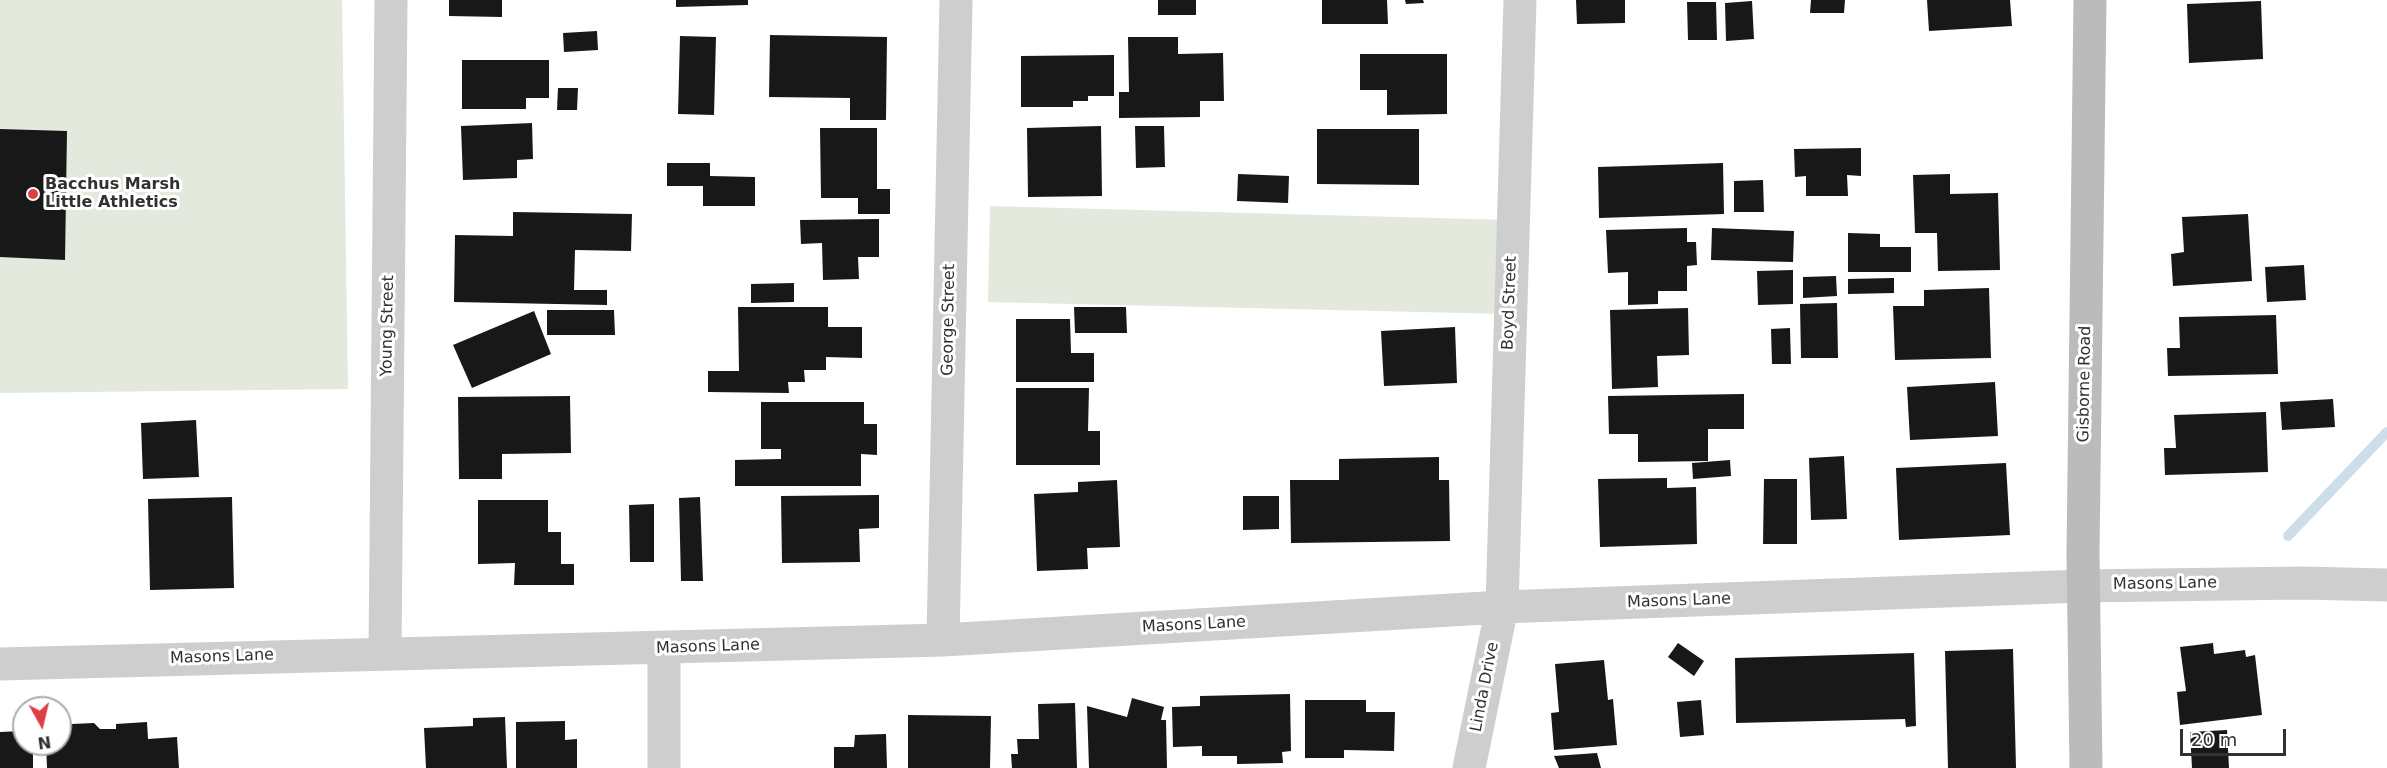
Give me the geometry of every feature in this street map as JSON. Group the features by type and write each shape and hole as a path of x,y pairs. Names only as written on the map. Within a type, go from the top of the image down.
{"main road":[{"name":"Gisborne Road","path":"2086,768 2084,586 2090,0"}],"street":[{"name":"Young Street","path":"385,652 391,0"},
{"name":"George Street","path":"943,640 956,0"},
{"name":"Boyd Street","path":"1502,607 1520,0"},
{"name":"Masons Lane","path":"0,664 385,652 664,648 943,640 1502,607 2084,586 2302,583 2387,585"},
{"name":"Linda Drive","path":"1469,768 1502,607"},
{"path":"664,648 664,768"}],"shaded area":[{"path":"0,0 342,0 348,389 0,393"},
{"path":"990,206 1508,220 1506,314 988,302"}],"building":[{"path":"449,0 502,0 502,17 449,16"},
{"path":"676,0 748,0 748,5 676,7"},
{"path":"1158,0 1196,0 1196,15 1158,15"},
{"path":"1322,0 1387,0 1388,24 1322,24"},
{"path":"1405,0 1423,0 1424,3 1406,4"},
{"path":"1576,0 1625,0 1625,23 1577,24"},
{"path":"1811,0 1845,0 1844,13 1810,13"},
{"path":"1927,0 2010,0 2012,26 1929,31"},
{"path":"1752,1 1754,39 1726,41 1725,3"},
{"path":"2261,1 2263,59 2189,63 2187,4"},
{"path":"1687,2 1716,2 1717,40 1688,40"},
{"path":"597,31 598,50 564,52 563,33"},
{"path":"770,35 887,37 886,120 850,120 850,98 769,97"},
{"path":"680,36 716,37 714,115 678,114"},
{"path":"1128,37 1178,37 1178,54 1223,53 1224,101 1200,101 1200,117 1119,118 1119,92 1129,92"},
{"path":"1360,54 1447,54 1447,114 1387,115 1387,90 1360,90"},
{"path":"1114,55 1114,96 1088,96 1088,101 1073,101 1073,107 1021,107 1021,56"},
{"path":"462,60 549,60 549,98 526,98 526,109 462,109"},
{"path":"558,88 578,88 577,110 557,110"},
{"path":"532,123 533,159 517,160 517,178 463,180 461,126"},
{"path":"1101,126 1102,196 1028,197 1027,128"},
{"path":"1135,126 1164,126 1165,167 1136,168"},
{"path":"820,128 877,128 877,189 890,189 890,214 858,214 858,198 821,198"},
{"name":"Bacchus Marsh Little Athletics","path":"0,129 67,131 65,260 0,257"},
{"path":"1317,129 1419,129 1419,185 1317,184"},
{"path":"1861,148 1861,176 1847,175 1848,196 1806,196 1806,176 1795,177 1794,149"},
{"path":"667,163 710,163 710,176 755,177 755,206 703,206 703,186 667,186"},
{"path":"1723,163 1724,214 1599,218 1598,167"},
{"path":"1238,174 1289,176 1288,203 1237,201"},
{"path":"1950,174 1950,194 1998,193 2000,270 1938,271 1937,233 1915,233 1913,175"},
{"path":"1763,180 1764,212 1734,212 1734,181"},
{"path":"513,212 632,214 631,251 575,250 574,290 607,290 607,305 454,302 455,235 513,236"},
{"path":"2248,214 2252,281 2173,286 2171,254 2184,252 2182,217"},
{"path":"879,219 879,257 858,257 859,279 823,280 822,243 801,244 800,220"},
{"path":"1687,228 1687,242 1696,242 1697,265 1687,266 1687,291 1658,291 1658,304 1628,305 1628,272 1608,273 1606,230"},
{"path":"1712,228 1794,231 1793,262 1711,260"},
{"path":"1848,233 1880,234 1880,247 1911,247 1911,272 1848,272"},
{"path":"2304,265 2306,300 2267,302 2265,267"},
{"path":"1793,270 1793,304 1758,305 1757,271"},
{"path":"1836,276 1837,296 1803,298 1803,277"},
{"path":"1894,278 1894,293 1848,294 1848,279"},
{"path":"794,283 794,302 751,303 751,284"},
{"path":"1989,288 1991,358 1895,360 1893,306 1924,306 1924,290"},
{"path":"1837,303 1838,358 1801,358 1800,304"},
{"path":"738,307 828,307 828,327 862,327 862,358 826,357 826,370 804,370 805,382 788,382 789,393 708,392 708,371 739,371"},
{"path":"1074,307 1126,307 1127,333 1075,333"},
{"path":"1688,308 1689,355 1657,356 1658,387 1612,389 1610,310"},
{"path":"547,310 614,310 615,335 547,335"},
{"path":"534,311 551,354 472,388 453,345"},
{"path":"2276,315 2278,374 2168,376 2167,348 2180,348 2179,317"},
{"path":"1016,319 1070,319 1071,353 1094,353 1094,382 1016,382"},
{"path":"1455,327 1457,383 1384,386 1381,331"},
{"path":"1790,328 1791,364 1772,364 1771,329"},
{"path":"1995,382 1998,436 1910,440 1907,387"},
{"path":"1016,388 1089,388 1088,431 1100,431 1100,465 1016,465"},
{"path":"1744,394 1744,429 1708,429 1708,461 1638,462 1638,434 1609,434 1608,396"},
{"path":"570,396 571,453 502,454 502,479 459,479 458,397"},
{"path":"2333,399 2335,427 2282,430 2280,402"},
{"path":"761,402 864,402 864,424 877,424 877,455 861,454 861,486 735,486 735,460 781,459 781,449 761,449"},
{"path":"2266,412 2268,472 2165,475 2164,448 2176,448 2174,415"},
{"path":"196,420 199,477 143,479 141,423"},
{"path":"1844,456 1847,519 1811,520 1809,458"},
{"path":"1439,457 1439,480 1449,480 1450,541 1291,543 1290,480 1339,480 1339,459"},
{"path":"1730,460 1731,476 1693,479 1692,463"},
{"path":"2006,463 2010,535 1899,540 1896,468"},
{"path":"1667,478 1667,488 1696,487 1697,544 1600,547 1598,479"},
{"path":"1764,479 1797,479 1797,544 1763,544"},
{"path":"1117,480 1120,547 1087,548 1088,569 1037,571 1034,494 1078,492 1078,482"},
{"path":"879,495 879,528 859,529 860,562 782,563 781,496"},
{"path":"1243,496 1279,496 1279,529 1243,530"},
{"path":"232,497 234,588 150,590 148,499"},
{"path":"700,497 703,581 681,581 679,498"},
{"path":"478,500 548,500 548,532 561,532 561,564 574,564 574,585 514,585 515,563 478,564"},
{"path":"654,504 654,562 630,562 629,505"},
{"path":"1678,643 1704,661 1694,676 1668,657"},
{"path":"2213,643 2214,654 2245,650 2246,657 2255,655 2262,715 2180,725 2177,692 2186,691 2180,647"},
{"path":"2013,649 2016,768 1948,768 1945,651"},
{"path":"1914,653 1916,726 1906,727 1905,719 1736,723 1735,658"},
{"path":"1604,660 1608,700 1613,699 1617,745 1554,750 1551,713 1559,712 1555,664"},
{"path":"1290,694 1291,751 1282,752 1283,763 1237,764 1237,756 1202,756 1202,746 1173,747 1172,707 1200,706 1200,696"},
{"path":"1132,698 1164,707 1161,720 1166,720 1167,768 1089,768 1087,706 1127,717"},
{"path":"1305,700 1366,700 1366,712 1395,712 1394,751 1344,750 1344,758 1305,758"},
{"path":"1701,700 1704,735 1680,737 1677,702"},
{"path":"1075,703 1077,768 1012,768 1011,754 1018,754 1017,739 1039,739 1038,704"},
{"path":"908,715 991,716 990,768 908,768"},
{"path":"505,717 507,768 426,768 424,728 473,726 473,718"},
{"path":"565,721 565,740 577,739 577,768 516,768 516,722"},
{"path":"147,722 148,739 177,737 179,768 47,768 46,756 72,756 72,724 94,723 100,729 116,729 116,724"},
{"path":"2227,730 2229,768 2192,768 2190,732"},
{"path":"12,731 12,756 33,756 33,768 0,768 0,732"},
{"path":"886,734 887,768 834,768 834,747 854,747 855,735"},
{"path":"1597,753 1601,768 1559,768 1554,756"}],"waterway":[{"path":"2288,536 2387,432"}],"place":[{"name":"Bacchus Marsh Little Athletics","path":"33,194"}]}
